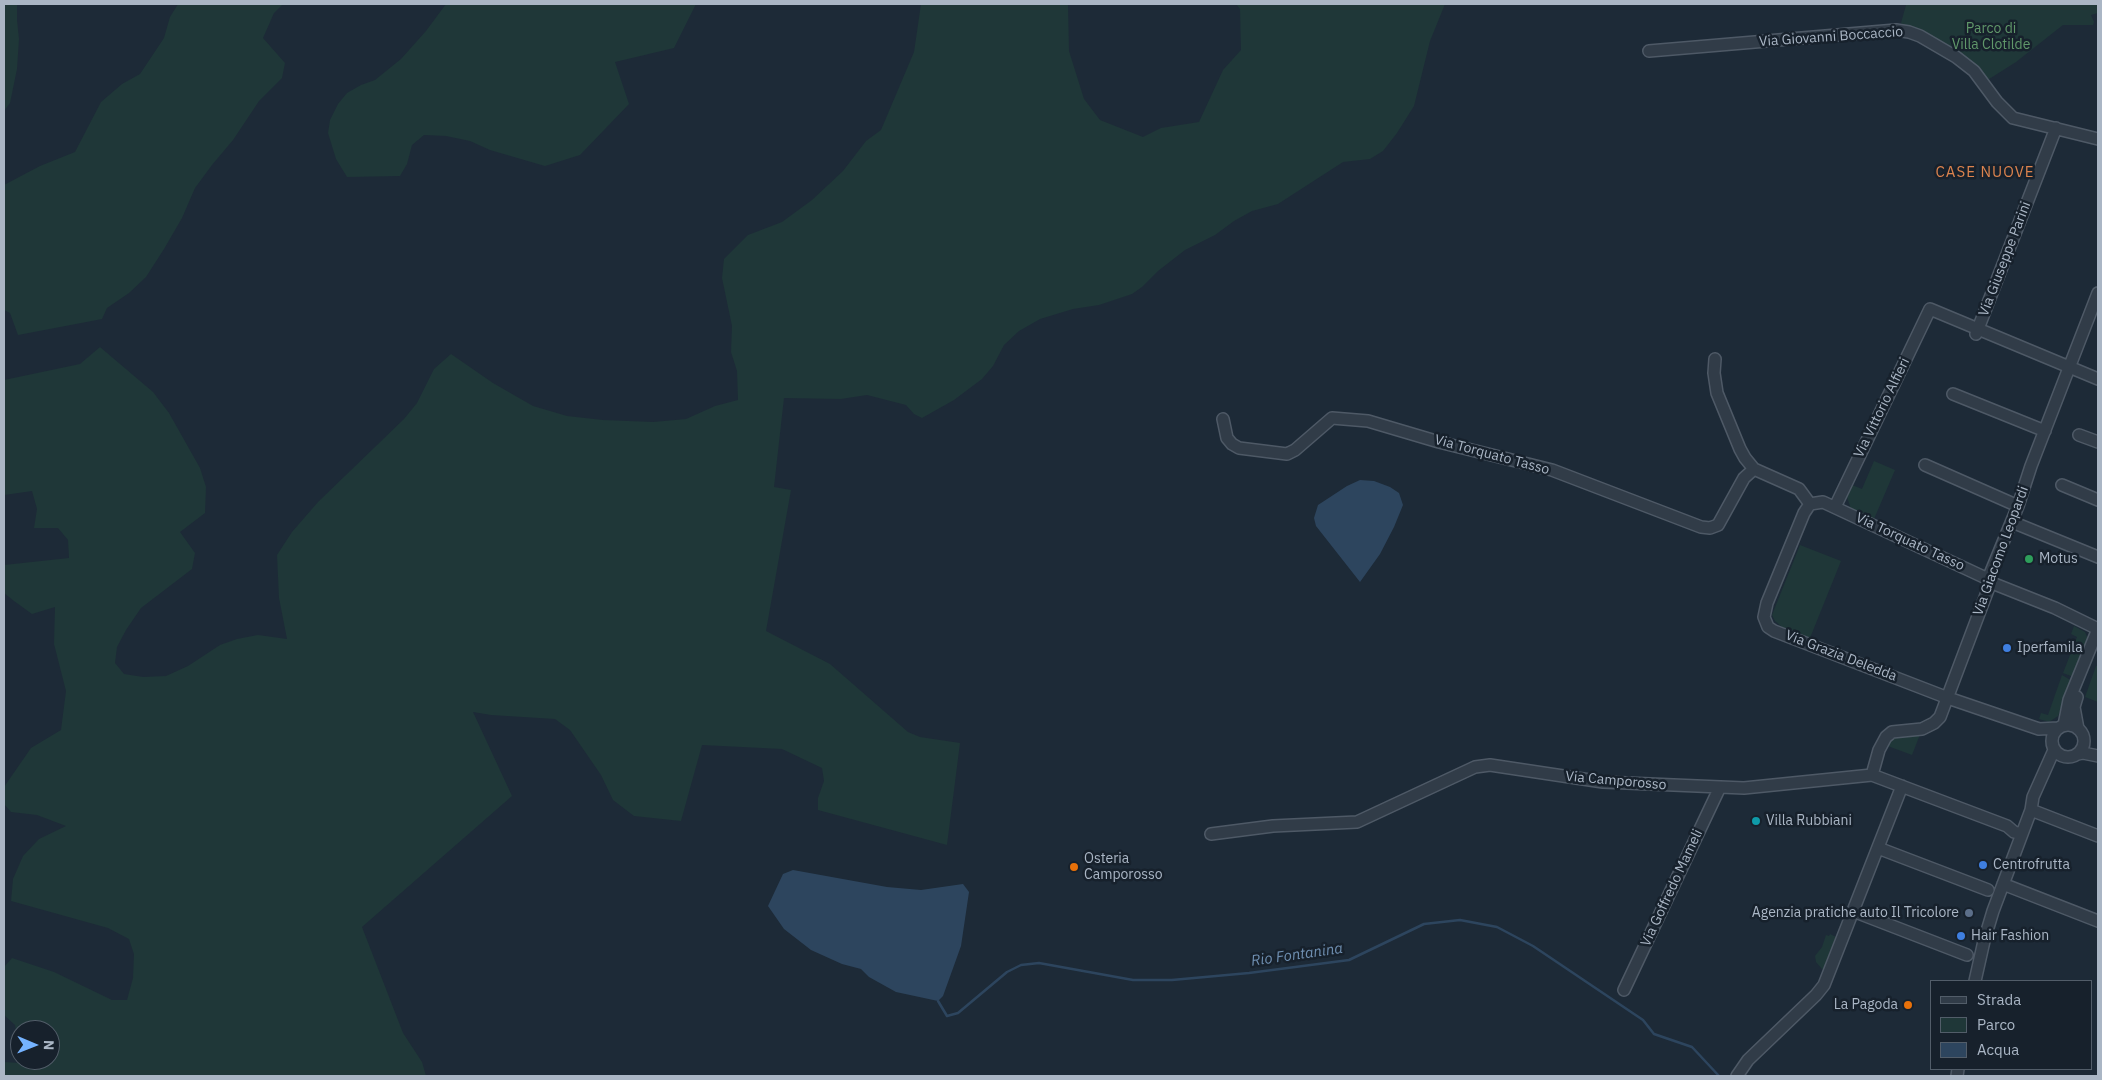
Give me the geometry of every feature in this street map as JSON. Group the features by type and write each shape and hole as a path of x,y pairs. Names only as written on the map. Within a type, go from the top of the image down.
{"street":[{"name":"Via Giovanni Boccaccio","path":"1649,51 1896,30 1909,32 1956,57 1974,71 1997,102 2013,118 2098,140"},
{"name":"Via Giuseppe Parini","path":"1977,332 2056,128"},
{"name":"Via Giacomo Leopardi","path":"1872,775 1879,750 1886,737 1892,732 1922,729 1934,723 1940,717 1989,587 1988,578 2018,506 2098,292"},
{"name":"Via Vittorio Alfieri","path":"1834,507 1930,309 1977,332"},
{"path":"1977,332 2098,379"},
{"path":"1715,359 1714,373 1719,399 1740,449 1754,468 1799,489 1810,504"},
{"path":"1953,394 2045,430"},
{"name":"Via Torquato Tasso","path":"1223,419 1228,438 1232,444 1239,448 1286,454 1294,450 1332,418 1368,421 1439,442 1552,470 1701,527 1710,528 1718,525 1744,478 1754,468"},
{"path":"2079,435 2098,442"},
{"path":"1925,465 2018,506"},
{"path":"2062,485 2098,500"},
{"name":"Via Torquato Tasso","path":"1810,504 1823,502 1988,578 1992,582 2055,608 2098,629"},
{"name":"Via Grazia Deledda","path":"1810,504 1804,513 1767,602 1764,617 1768,627 1774,631 1948,698 2039,729 2061,726"},
{"path":"2017,524 2098,557"},
{"path":"2053,745 2060,756 2073,756 2083,747 2074,707 2092,655 2098,629"},
{"path":"2031,810 2033,796 2061,726 2068,700 2080,670 2092,655"},
{"path":"2061,726 2071,725 2098,748"},
{"name":"Via Grazia Deledda","path":"2039,729 2053,745"},
{"path":"1975,980 1984,941 2003,884 2031,810 2050,774 2061,762 2073,756 2083,753 2098,756"},
{"name":"Via Camporosso","path":"1212,834 1273,826 1357,822 1482,765 1603,782 1744,788 1872,775 2007,826 2014,832 2022,834"},
{"path":"1737,1076 1748,1060 1824,985 1902,786"},
{"name":"Via Goffredo Mameli","path":"1624,990 1720,787"},
{"path":"2031,810 2098,836"},
{"path":"1878,848 1988,890"},
{"path":"2003,884 2098,921"},
{"path":"1853,911 1967,955"}],"green space":[{"path":"4,4 17,4 19,39 17,69 10,103 4,111"},
{"path":"178,4 283,4 274,13 263,38 285,63 282,78 259,101 233,140 195,188 182,218 146,277 129,293 107,308 102,319 18,335 10,313 4,310 4,185 40,166 75,152 101,102 122,84 140,74 164,38 170,17"},
{"path":"446,4 696,4 674,48 615,62 629,104 580,155 545,166 490,150 470,141 446,136 424,135 412,145 407,164 400,176 347,177 336,159 328,133 330,120 338,104 347,93 375,80 401,59 426,31"},
{"path":"921,4 1068,4 1069,51 1084,99 1100,120 1143,137 1161,128 1199,122 1223,70 1241,50 1240,9 1236,4 1445,4 1430,41 1414,106 1383,151 1370,159 1343,162 1278,204 1252,211 1234,221 1215,235 1185,250 1132,294 1099,305 1073,309 1040,319 1019,331 1004,345 993,366 982,379 954,400 922,418 914,414 906,405 867,395 841,399 784,398 774,487 791,490 766,631 830,664 908,732 920,737 960,743 947,845 818,810 818,798 824,781 822,768 782,749 702,745 681,821 634,816 613,800 601,775 570,730 555,719 473,712 512,796 362,927 403,1033 422,1062 426,1076 4,1076 4,1062 10,1062 10,1070 60,1070 60,1020 10,1020 4,1015 4,967 12,958 54,972 112,1000 127,1000 133,978 134,954 129,939 108,928 11,901 13,879 23,856 39,839 66,826 37,815 11,812 4,804 4,787 31,748 61,730 66,691 54,644 55,607 32,614 4,593 4,565 69,558 68,540 58,528 34,528 37,509 32,491 4,495 4,380 80,364 100,347 153,392 169,413 200,468 206,487 205,513 180,532 195,553 192,569 141,608 117,647 115,663 124,674 143,677 166,676 188,666 220,645 237,639 258,635 287,639 279,598 277,555 292,532 318,502 404,419 417,403 434,369 451,354 493,383 533,406 567,416 653,422 686,419 715,406 738,400 737,371 731,352 732,326 722,278 724,259 748,235 782,222 812,200 843,171 866,141 881,130 914,52"},
{"name":"Parco di Villa Clotilde","path":"1905,4 2098,4 2098,13 2091,15 2094,22 2093,25 2063,25 2016,62 1986,81 1955,51 1934,38 1901,23"},
{"path":"1874,461 1895,470 1874,519 1851,509 1847,497 1852,485 1862,489"},
{"path":"1800,545 1841,561 1810,638 1782,627 1775,621 1772,615"},
{"path":"2074,626 2085,632 2088,639 2074,675 2071,676 2063,673 2077,637 2071,634"},
{"path":"2098,665 2098,702 2085,697"},
{"path":"2062,675 2072,681 2058,716 2049,722 2039,719 2041,713 2048,715"},
{"path":"1921,732 1912,755 1885,745 1891,737"},
{"path":"1830,934 1836,937 1829,953 1831,955 1824,969 1822,969 1816,962 1815,956 1822,947 1826,935 1829,936"}],"water":[{"path":"1360,480 1374,481 1390,487 1399,493 1403,505 1380,554 1360,582 1316,526 1314,518 1318,505"},
{"path":"793,870 887,887 921,890 963,884 969,892 961,946 943,996 938,1001 896,992 869,977 861,969 842,964 811,950 784,929 768,906 783,874"}],"waterway":[{"name":"Rio Fontanina","path":"938,1001 947,1016 958,1013 1007,972 1021,965 1039,963 1133,980 1172,980 1249,973 1349,960 1424,924 1460,920 1497,927 1533,946 1643,1020 1654,1034 1692,1047 1719,1076"}],"place":[{"name":"Motus","path":"2029,559"},
{"name":"Iperfamila","path":"2007,648"},
{"name":"Villa Rubbiani","path":"1756,821"},
{"name":"Centrofrutta","path":"1983,865"},
{"name":"Osteria Camporosso","path":"1074,867"},
{"name":"Agenzia pratiche auto Il Tricolore","path":"1969,913"},
{"name":"Hair Fashion","path":"1961,936"},
{"name":"La Pagoda","path":"1908,1005"}],"district":[{"name":"CASE NUOVE","path":"1985,173"}]}
